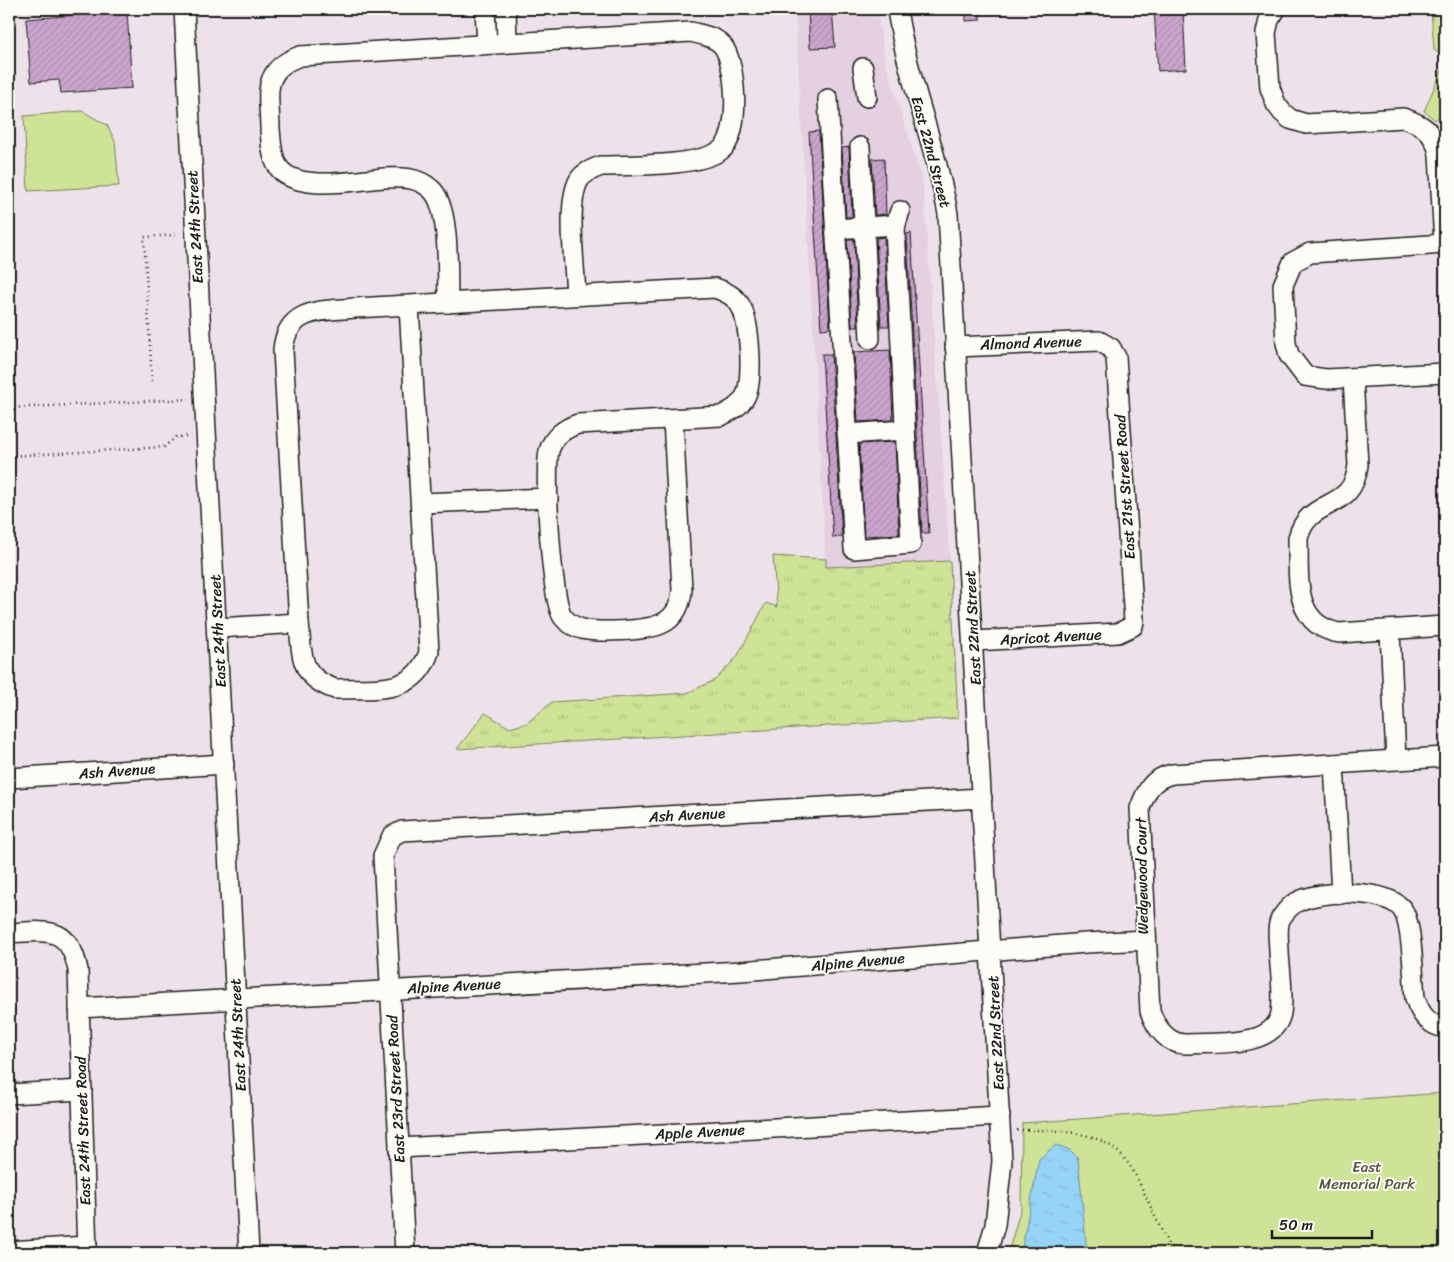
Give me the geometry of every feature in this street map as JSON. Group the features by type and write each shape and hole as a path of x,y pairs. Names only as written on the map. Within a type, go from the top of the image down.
{"street":[{"name":"East 24th Street","path":"184,9 202,387 218,628 249,1253"},
{"path":"485,9 487,44"},
{"path":"506,9 507,42"},
{"name":"East 22nd Street","path":"897,9 906,62 944,191 948,214 1001,1123 1002,1161 998,1202 987,1253"},
{"path":"1276,9 1269,20 1266,33 1270,88 1276,104 1290,119 1306,124 1403,118 1416,122 1429,131 1436,142 1438,154 1445,244 1323,251 1310,253 1293,262 1283,285 1286,343 1289,355 1294,365 1305,376 1326,379 1445,373"},
{"path":"448,303 443,212 433,190 424,183 405,178 307,184 286,176 277,166 271,148 269,91 274,73 282,64 300,56 691,32 718,41 724,46 731,63 734,126 728,142 722,150 700,160 602,166 589,171 579,180 572,200 576,295"},
{"path":"863,68 867,98"},
{"path":"828,99 854,549 911,544 901,338 898,218 864,227 836,229"},
{"path":"860,147 870,340"},
{"path":"408,306 429,652 425,664 417,676 399,685 335,688 326,686 311,676 304,666 299,623 283,350 286,336 294,322 300,317 318,312 448,303 576,295 714,288 732,296 741,306 747,326 750,381 745,398 738,406 721,416 578,424 567,428 556,438 549,452 548,498 555,596 564,618 576,627 589,630 648,628 662,624 674,613 682,590 673,419"},
{"path":"842,342 901,338"},
{"name":"Almond Avenue","path":"956,346 1099,341 1106,345"},
{"name":"East 21st Street Road","path":"1106,345 1111,348 1116,356 1134,621 1133,626 1128,630"},
{"path":"1353,378 1357,478 1345,496 1312,513 1301,528 1298,538 1303,606 1314,623 1328,632 1339,634 1445,626"},
{"path":"847,434 905,430"},
{"path":"421,503 548,498"},
{"path":"218,628 299,623"},
{"name":"Apricot Avenue","path":"974,641 1118,633 1128,630"},
{"path":"1390,631 1396,759"},
{"name":"Wedgewood Court","path":"959,954 1146,940 1140,808 1152,783 1161,776 1445,757"},
{"name":"Ash Avenue","path":"9,778 224,764"},
{"path":"1334,764 1340,894"},
{"name":"Ash Avenue","path":"392,836 402,831 982,798"},
{"name":"East 23rd Street Road","path":"392,836 384,856 405,1253"},
{"path":"1146,940 1150,1011 1160,1031 1178,1044 1255,1039 1268,1033 1281,1012 1279,937 1281,919 1297,902 1310,898 1340,894 1378,895 1389,898 1402,909 1408,924 1415,998 1418,1009 1426,1020 1445,1028"},
{"path":"9,933 50,933 66,940 74,951 78,970 79,1008"},
{"name":"Alpine Avenue","path":"79,1008 741,971 959,954"},
{"name":"East 24th Street Road","path":"79,1008 87,1250"},
{"path":"9,1094 82,1090"},
{"name":"Apple Avenue","path":"399,1148 1001,1123"},
{"path":"9,1252 87,1250"}],"path":[{"path":"9,57 12,47 11,9"},
{"path":"9,82 12,166 9,166"},
{"path":"152,381 144,237 176,235"},
{"path":"9,408 190,399"},
{"path":"9,456 164,447 176,437 193,436 192,427"},
{"path":"1001,1123 1084,1134 1102,1140 1118,1150 1137,1174 1173,1253"}],"shaded area":[{"path":"795,9 877,9 885,61 923,183 950,561 826,567"}],"green space":[{"path":"1431,9 1438,9 1439,16 1445,15 1445,58 1434,50"},
{"path":"1445,63 1445,110 1435,120 1424,111"},
{"path":"82,111 107,125 115,141 119,186 28,191 24,116"},
{"path":"773,556 826,559 826,567 950,561 958,718 457,749 485,713 510,728 527,723 552,702 687,693 715,680 737,657 766,603 777,607"},
{"name":"East Memorial Park","path":"1445,1093 1445,1253 1008,1253 1021,1208 1022,1123"}],"water":[{"path":"1056,1145 1070,1150 1078,1158 1087,1253 1021,1253 1039,1159"}],"building":[{"path":"808,9 832,9 835,47 810,48"},
{"path":"966,9 980,9 980,20 966,21"},
{"path":"1154,9 1183,9 1186,69 1158,71"},
{"path":"127,11 132,88 61,93 59,80 31,82 26,19"},
{"path":"819,131 830,328 821,329 809,132"},
{"path":"849,147 852,217 846,217 842,148"},
{"path":"884,158 886,214 875,215 872,159"},
{"path":"911,233 929,533 922,533 907,234"},
{"path":"884,237 889,326 881,326 876,238"},
{"path":"847,239 854,239 858,327 852,327"},
{"path":"890,350 893,420 858,422 854,352"},
{"path":"822,354 831,354 842,537 833,538"},
{"path":"895,442 899,534 864,536 859,444"}]}
